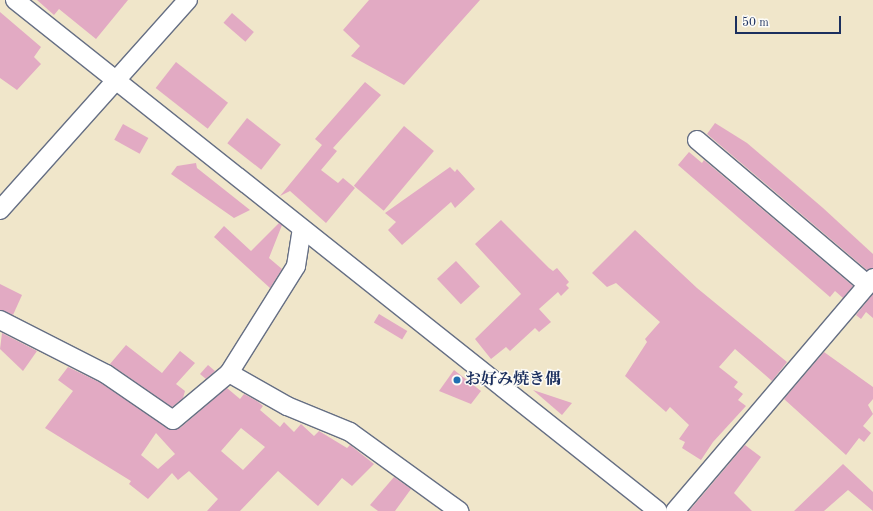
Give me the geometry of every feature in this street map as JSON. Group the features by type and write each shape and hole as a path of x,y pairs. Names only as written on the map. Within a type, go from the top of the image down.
{"street":[{"path":"15,0 115,82 302,230 467,356 658,511"},
{"path":"0,210 188,0"},
{"path":"676,511 870,281 697,140"},
{"path":"0,320 106,374 173,420 229,373 296,266 302,230"},
{"path":"229,373 287,406 350,432 459,511"}],"building":[{"path":"37,0 128,0 96,39 59,9 54,15"},
{"path":"369,0 480,0 404,85 351,56 360,46 343,30"},
{"path":"0,12 41,47 34,57 41,64 17,90 0,78"},
{"path":"232,13 254,32 245,42 223,23"},
{"path":"176,62 228,103 208,129 156,88"},
{"path":"365,82 381,95 333,148 337,151 321,170 338,183 343,178 355,188 326,223 290,191 280,196 322,145 315,139"},
{"path":"247,118 281,144 261,170 227,143"},
{"path":"715,123 747,143 823,208 873,254 873,268 867,270 707,134"},
{"path":"123,124 148,138 140,154 114,140"},
{"path":"404,126 434,151 384,211 354,186"},
{"path":"689,152 702,163 704,160 853,286 843,298 835,291 830,297 678,165"},
{"path":"196,163 197,168 250,210 234,218 171,174 177,166"},
{"path":"450,167 455,172 457,169 475,189 455,208 451,202 402,245 388,230 396,222 385,213"},
{"path":"501,220 549,268 553,271 557,268 569,282 566,285 569,288 561,296 558,292 539,309 551,322 539,332 535,328 510,351 506,347 491,359 475,339 521,294 475,244"},
{"path":"279,223 282,225 269,258 282,269 270,288 214,237 224,226 251,251"},
{"path":"635,230 697,288 787,362 772,381 735,349 719,367 738,382 734,387 743,394 738,400 746,406 713,442 701,460 682,448 685,442 679,439 689,425 670,407 666,412 625,376 647,342 645,339 660,322 616,283 607,287 592,273"},
{"path":"456,261 480,287 461,304 437,279"},
{"path":"0,284 22,295 13,315 0,310"},
{"path":"873,294 873,318 866,312 861,319 856,315"},
{"path":"379,314 407,331 402,340 374,323"},
{"path":"2,333 37,351 23,371 0,349"},
{"path":"126,345 162,373 180,351 195,363 176,384 185,391 183,398 172,407 110,364"},
{"path":"824,352 873,387 873,399 868,405 873,414 863,426 871,433 864,442 859,438 846,455 784,399"},
{"path":"208,365 215,371 206,379 200,374"},
{"path":"68,367 101,383 168,429 180,428 227,388 240,399 244,394 257,401 263,406 260,410 280,427 284,422 294,432 301,424 314,436 319,431 347,448 350,445 374,464 352,486 342,478 318,506 278,471 240,511 207,511 218,499 189,471 178,480 172,473 148,499 129,484 131,481 45,428 73,391 58,380","holes":["241,428 265,447 243,470 221,451","156,433 175,454 158,469 141,455"]},
{"name":"お好み焼き偶","path":"454,370 481,391 471,404 439,391"},
{"path":"533,390 572,403 562,415"},
{"path":"745,445 761,457 734,493 752,511 689,511"},
{"path":"843,464 873,492 873,511 848,490 824,511 794,511"},
{"path":"394,477 411,489 395,511 378,511 370,505"}],"place":[{"name":"お好み焼き偶","path":"457,380"}]}
